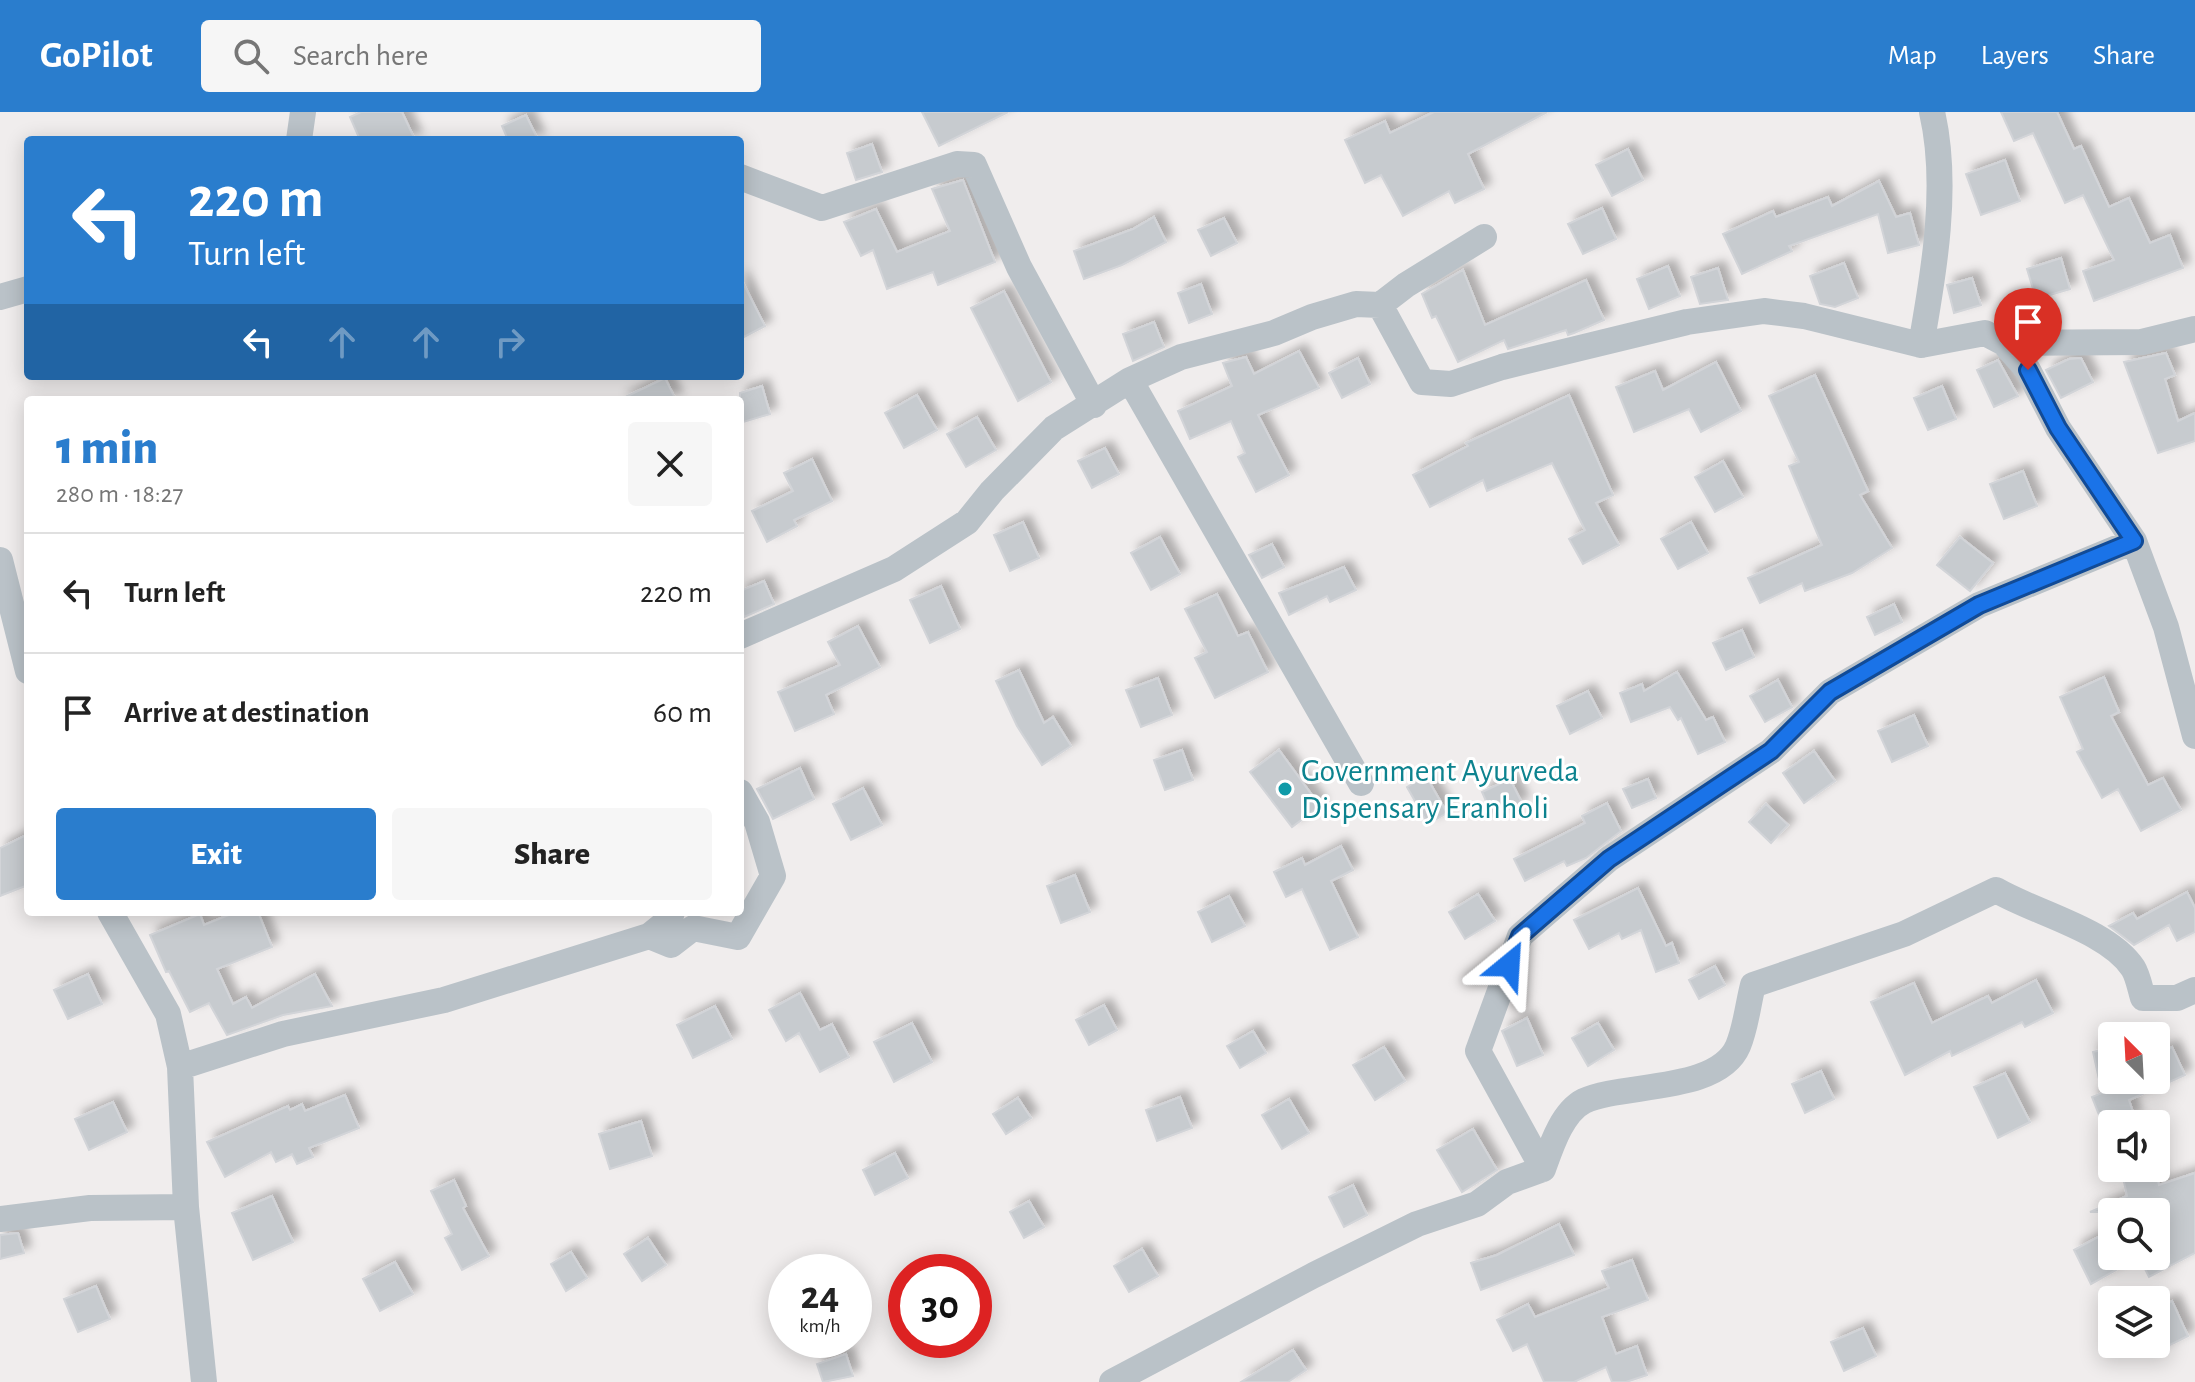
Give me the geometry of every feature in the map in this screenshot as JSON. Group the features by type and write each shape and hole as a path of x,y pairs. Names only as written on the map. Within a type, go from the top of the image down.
{"street":[{"path":"300,136 303,112"},
{"path":"1921,345 1937,259 1938,135 1932,112"},
{"path":"744,179 822,208 957,164 974,165 1019,267 1094,405"},
{"path":"744,634 894,569 967,522 992,491 1054,428 1130,380 1181,357 1274,333 1312,317 1356,304 1380,305 1406,285 1484,237"},
{"path":"0,297 24,290"},
{"path":"1380,305 1422,382 1451,384 1502,367 1687,322 1764,311 1804,316 1921,345 1985,333 2004,343 2028,370 2058,428 2134,541 2166,627 2195,736"},
{"path":"2004,343 2142,342 2195,329"},
{"path":"1130,380 1361,783"},
{"path":"1543,1169 1478,1051 1520,936 1609,859 1771,751 1830,692 1979,605 2134,541"},
{"path":"0,560 7,622 24,662"},
{"path":"649,936 671,945 693,928 738,937 773,876 757,822 744,799"},
{"path":"1112,1382 1340,1262 1417,1224 1477,1204 1507,1182 1543,1169 1558,1131 1583,1101 1683,1083 1721,1064 1738,1048 1753,985 1904,934 1996,890 2027,908 2064,920 2116,949 2133,969 2143,998 2177,998 2195,990"},
{"path":"112,916 168,1014 180,1067 186,1207 204,1382"},
{"path":"180,1067 283,1034 444,1000 649,936 671,916"},
{"path":"0,1219 90,1208 186,1207"}],"building":[{"path":"361,112 402,112 413,136 358,136 350,117"},
{"path":"922,112 1008,112 939,146"},
{"path":"1434,112 1547,112 1468,154 1484,189 1455,203 1449,191 1403,216 1381,175 1365,183 1345,140 1385,121 1390,133"},
{"path":"2001,112 2057,112 2074,149 2081,146 2109,207 2129,198 2150,243 2170,235 2183,268 2094,301 2083,271 2114,260 2083,195 2065,203 2033,133 2014,141"},
{"path":"526,115 536,136 506,136 502,126"},
{"path":"872,144 882,172 856,180 847,153"},
{"path":"1628,149 1643,180 1612,196 1596,165"},
{"path":"2005,160 2020,201 1981,215 1966,174"},
{"path":"963,180 995,262 938,285 933,272 887,289 873,250 861,256 844,222 876,209 897,252 950,231 932,189"},
{"path":"1879,181 1896,217 1910,213 1919,245 1888,253 1878,214 1789,246 1792,251 1742,274 1723,234 1773,211 1776,217 1828,197 1832,206"},
{"path":"1602,208 1616,239 1583,254 1568,224"},
{"path":"1154,217 1166,242 1122,265 1084,279 1074,251 1133,229"},
{"path":"1224,218 1237,243 1211,256 1198,230"},
{"path":"2061,258 2070,289 2036,299 2027,269"},
{"path":"1844,263 1858,298 1835,307 1820,304 1810,276"},
{"path":"1668,266 1680,296 1649,309 1637,279"},
{"path":"1718,268 1728,300 1700,304 1691,277"},
{"path":"1463,270 1485,325 1586,280 1604,320 1568,335 1566,330 1508,349 1504,340 1458,362 1422,294"},
{"path":"1972,278 1981,305 1954,313 1947,285"},
{"path":"1201,284 1212,314 1189,323 1178,293"},
{"path":"744,285 765,326 744,337"},
{"path":"1004,291 1051,382 1018,401 971,308"},
{"path":"1154,322 1164,347 1133,361 1123,334"},
{"path":"1299,351 1319,388 1258,415 1289,475 1256,492 1238,457 1245,453 1231,421 1190,439 1178,411 1232,386 1223,363 1246,357 1254,374"},
{"path":"2166,353 2175,375 2165,379 2178,421 2195,413 2195,441 2158,453 2124,362"},
{"path":"1358,358 1370,384 1342,398 1329,373"},
{"path":"2081,358 2093,382 2061,398 2046,370 2069,359"},
{"path":"1998,360 2018,396 1994,407 1977,370"},
{"path":"1716,362 1741,411 1701,432 1689,409 1634,432 1616,387 1655,371 1663,390"},
{"path":"1815,375 1868,491 1860,495 1892,548 1852,573 1805,591 1802,583 1760,603 1748,578 1822,545 1789,466 1799,462 1769,396"},
{"path":"666,380 674,396 627,396"},
{"path":"762,386 770,414 744,422 744,396 740,393"},
{"path":"1942,386 1956,419 1928,430 1914,398"},
{"path":"917,395 937,430 904,448 885,413"},
{"path":"1569,395 1613,495 1596,503 1619,545 1583,564 1569,539 1585,530 1552,463 1487,491 1483,480 1430,507 1413,475 1468,446 1466,443"},
{"path":"977,417 996,450 966,467 947,434"},
{"path":"1105,448 1119,474 1092,488 1078,461"},
{"path":"812,459 832,501 794,520 797,526 767,542 752,511 793,491 784,473"},
{"path":"1723,461 1743,497 1715,512 1695,477"},
{"path":"2023,471 2037,506 2004,519 1990,484"},
{"path":"1023,522 1039,558 1010,571 994,535"},
{"path":"1691,522 1708,553 1678,569 1661,539"},
{"path":"1160,537 1180,574 1151,590 1131,553"},
{"path":"1960,537 1993,563 1970,591 1937,565"},
{"path":"1272,544 1284,567 1262,578 1249,555"},
{"path":"1344,567 1356,590 1330,602 1327,596 1289,615 1279,593"},
{"path":"764,581 774,604 744,617 744,589"},
{"path":"941,586 960,629 930,643 910,600"},
{"path":"1217,594 1238,636 1248,632 1268,672 1215,698 1195,658 1207,652 1185,609"},
{"path":"1894,604 1902,622 1875,635 1867,617"},
{"path":"858,626 880,667 826,695 834,714 795,731 778,692 840,665 828,642"},
{"path":"1742,630 1754,657 1726,670 1713,643"},
{"path":"1019,670 1044,723 1053,717 1071,746 1042,765 1017,726 996,681"},
{"path":"1677,672 1706,720 1713,717 1725,742 1698,754 1681,718 1678,720 1670,707 1631,722 1620,693 1642,684 1644,691"},
{"path":"2104,677 2119,712 2111,716 2148,785 2163,778 2181,810 2141,831 2118,789 2102,798 2077,752 2083,749 2060,697"},
{"path":"1158,678 1172,715 1141,727 1126,690"},
{"path":"1778,680 1792,707 1765,722 1750,696"},
{"path":"1588,691 1602,718 1570,734 1557,706"},
{"path":"1914,715 1928,746 1892,762 1878,731"},
{"path":"1182,750 1193,780 1165,790 1154,760"},
{"name":"Government Ayurveda Dispensary Eranholi","path":"1279,750 1320,806 1292,827 1250,772"},
{"path":"1814,751 1835,781 1804,803 1783,773"},
{"path":"800,768 814,799 773,819 757,789"},
{"path":"1426,776 1447,813 1428,824 1407,787"},
{"path":"1510,779 1522,803 1493,817 1482,792"},
{"path":"1648,779 1656,798 1632,808 1623,789"},
{"path":"863,788 882,825 851,840 833,804"},
{"path":"1607,803 1621,831 1586,858 1567,866 1564,861 1525,881 1514,859 1585,823 1582,816"},
{"path":"1766,804 1788,825 1771,843 1749,822"},
{"path":"24,836 24,887 0,896 0,848"},
{"path":"1341,846 1353,870 1331,881 1358,937 1330,950 1302,889 1286,897 1274,872 1302,858 1305,865"},
{"path":"1075,875 1090,912 1061,923 1047,886"},
{"path":"1638,888 1666,946 1672,943 1679,963 1656,972 1641,930 1622,939 1619,933 1589,949 1574,920"},
{"path":"2187,892 2195,908 2195,932 2177,941 2169,925 2134,945 2109,926 2133,913 2137,919"},
{"path":"1478,894 1495,921 1465,939 1449,912"},
{"path":"1229,896 1245,926 1212,942 1198,912"},
{"path":"195,916 201,916 204,925 226,916 260,916 272,947 217,969 233,1004 246,997 252,1008 315,974 332,1006 283,1015 227,1035 209,1003 190,1012 169,971 166,972 150,935"},
{"path":"1715,966 1725,985 1699,999 1689,980"},
{"path":"88,974 102,1004 68,1019 54,990"},
{"path":"2036,980 2053,1013 2025,1027 2022,1022 1952,1056 1950,1051 1905,1075 1871,1002 1914,983 1932,1023 1988,996 1992,1003"},
{"path":"800,993 820,1030 832,1024 849,1057 820,1072 799,1033 786,1041 769,1010"},
{"path":"1104,1005 1117,1030 1089,1045 1076,1020"},
{"path":"715,1006 732,1039 693,1058 677,1025"},
{"path":"1527,1018 1543,1055 1517,1066 1502,1031"},
{"path":"912,1023 932,1062 894,1082 874,1042"},
{"path":"1598,1023 1614,1050 1588,1066 1572,1038"},
{"path":"1253,1031 1266,1053 1240,1068 1227,1046"},
{"path":"1384,1047 1405,1081 1375,1100 1353,1065"},
{"path":"2172,1047 2185,1075 2170,1082 2170,1048"},
{"path":"2098,1051 2098,1075 2093,1052"},
{"path":"1821,1071 1834,1099 1805,1113 1792,1084"},
{"path":"2005,1073 2030,1122 1998,1138 1974,1087"},
{"path":"2100,1094 2142,1094 2129,1100 2132,1110 2098,1112 2092,1097"},
{"path":"345,1095 359,1128 309,1148 313,1157 297,1164 292,1154 276,1162 271,1152 225,1177 207,1142 288,1106 290,1110 302,1104 305,1111"},
{"path":"1180,1097 1192,1128 1157,1141 1146,1110"},
{"path":"1018,1098 1031,1118 1006,1134 993,1114"},
{"path":"1289,1099 1309,1133 1282,1149 1262,1115"},
{"path":"113,1102 127,1132 89,1150 75,1119"},
{"path":"641,1121 652,1156 610,1169 599,1134"},
{"path":"1473,1129 1497,1170 1462,1192 1437,1150"},
{"path":"895,1153 908,1178 875,1195 863,1170"},
{"path":"2195,1173 2195,1253 2170,1266 2170,1198 2122,1198 2127,1196 2124,1182 2158,1182 2159,1185"},
{"path":"454,1180 466,1206 463,1208 489,1256 462,1270 445,1238 452,1234 431,1191"},
{"path":"1353,1185 1367,1215 1344,1227 1329,1197"},
{"path":"272,1196 293,1242 253,1260 232,1213"},
{"path":"1029,1201 1044,1227 1024,1238 1010,1212"},
{"path":"1559,1224 1574,1255 1481,1290 1471,1263 1497,1255"},
{"path":"18,1233 24,1253 0,1259 0,1235"},
{"path":"2098,1237 2098,1270 2116,1270 2091,1284 2074,1250"},
{"path":"648,1238 666,1265 642,1281 624,1254"},
{"path":"1142,1249 1158,1276 1129,1292 1114,1266"},
{"path":"571,1252 587,1278 566,1291 551,1264"},
{"path":"1632,1260 1648,1300 1602,1317 1616,1354 1637,1346 1647,1375 1626,1382 1612,1382 1606,1367 1574,1382 1544,1382 1527,1344 1513,1351 1497,1320 1528,1304 1535,1317 1609,1288 1602,1271"},
{"path":"395,1262 413,1294 380,1311 363,1279"},
{"path":"2146,1270 2162,1270 2149,1277"},
{"path":"96,1286 110,1319 78,1332 64,1299"},
{"path":"2170,1302 2188,1336 2170,1345"},
{"path":"1863,1328 1876,1356 1844,1371 1831,1342"},
{"path":"1293,1350 1306,1370 1288,1382 1241,1382"},
{"path":"834,1358 847,1358 853,1376 823,1382 817,1364"}],"place":[{"name":"Government Ayurveda Dispensary Eranholi","path":"1285,789"}],"route":[{"path":"1509,965 1520,936 1609,859 1771,751 1830,692 1979,605 2134,541 2058,428 2028,370"}]}
